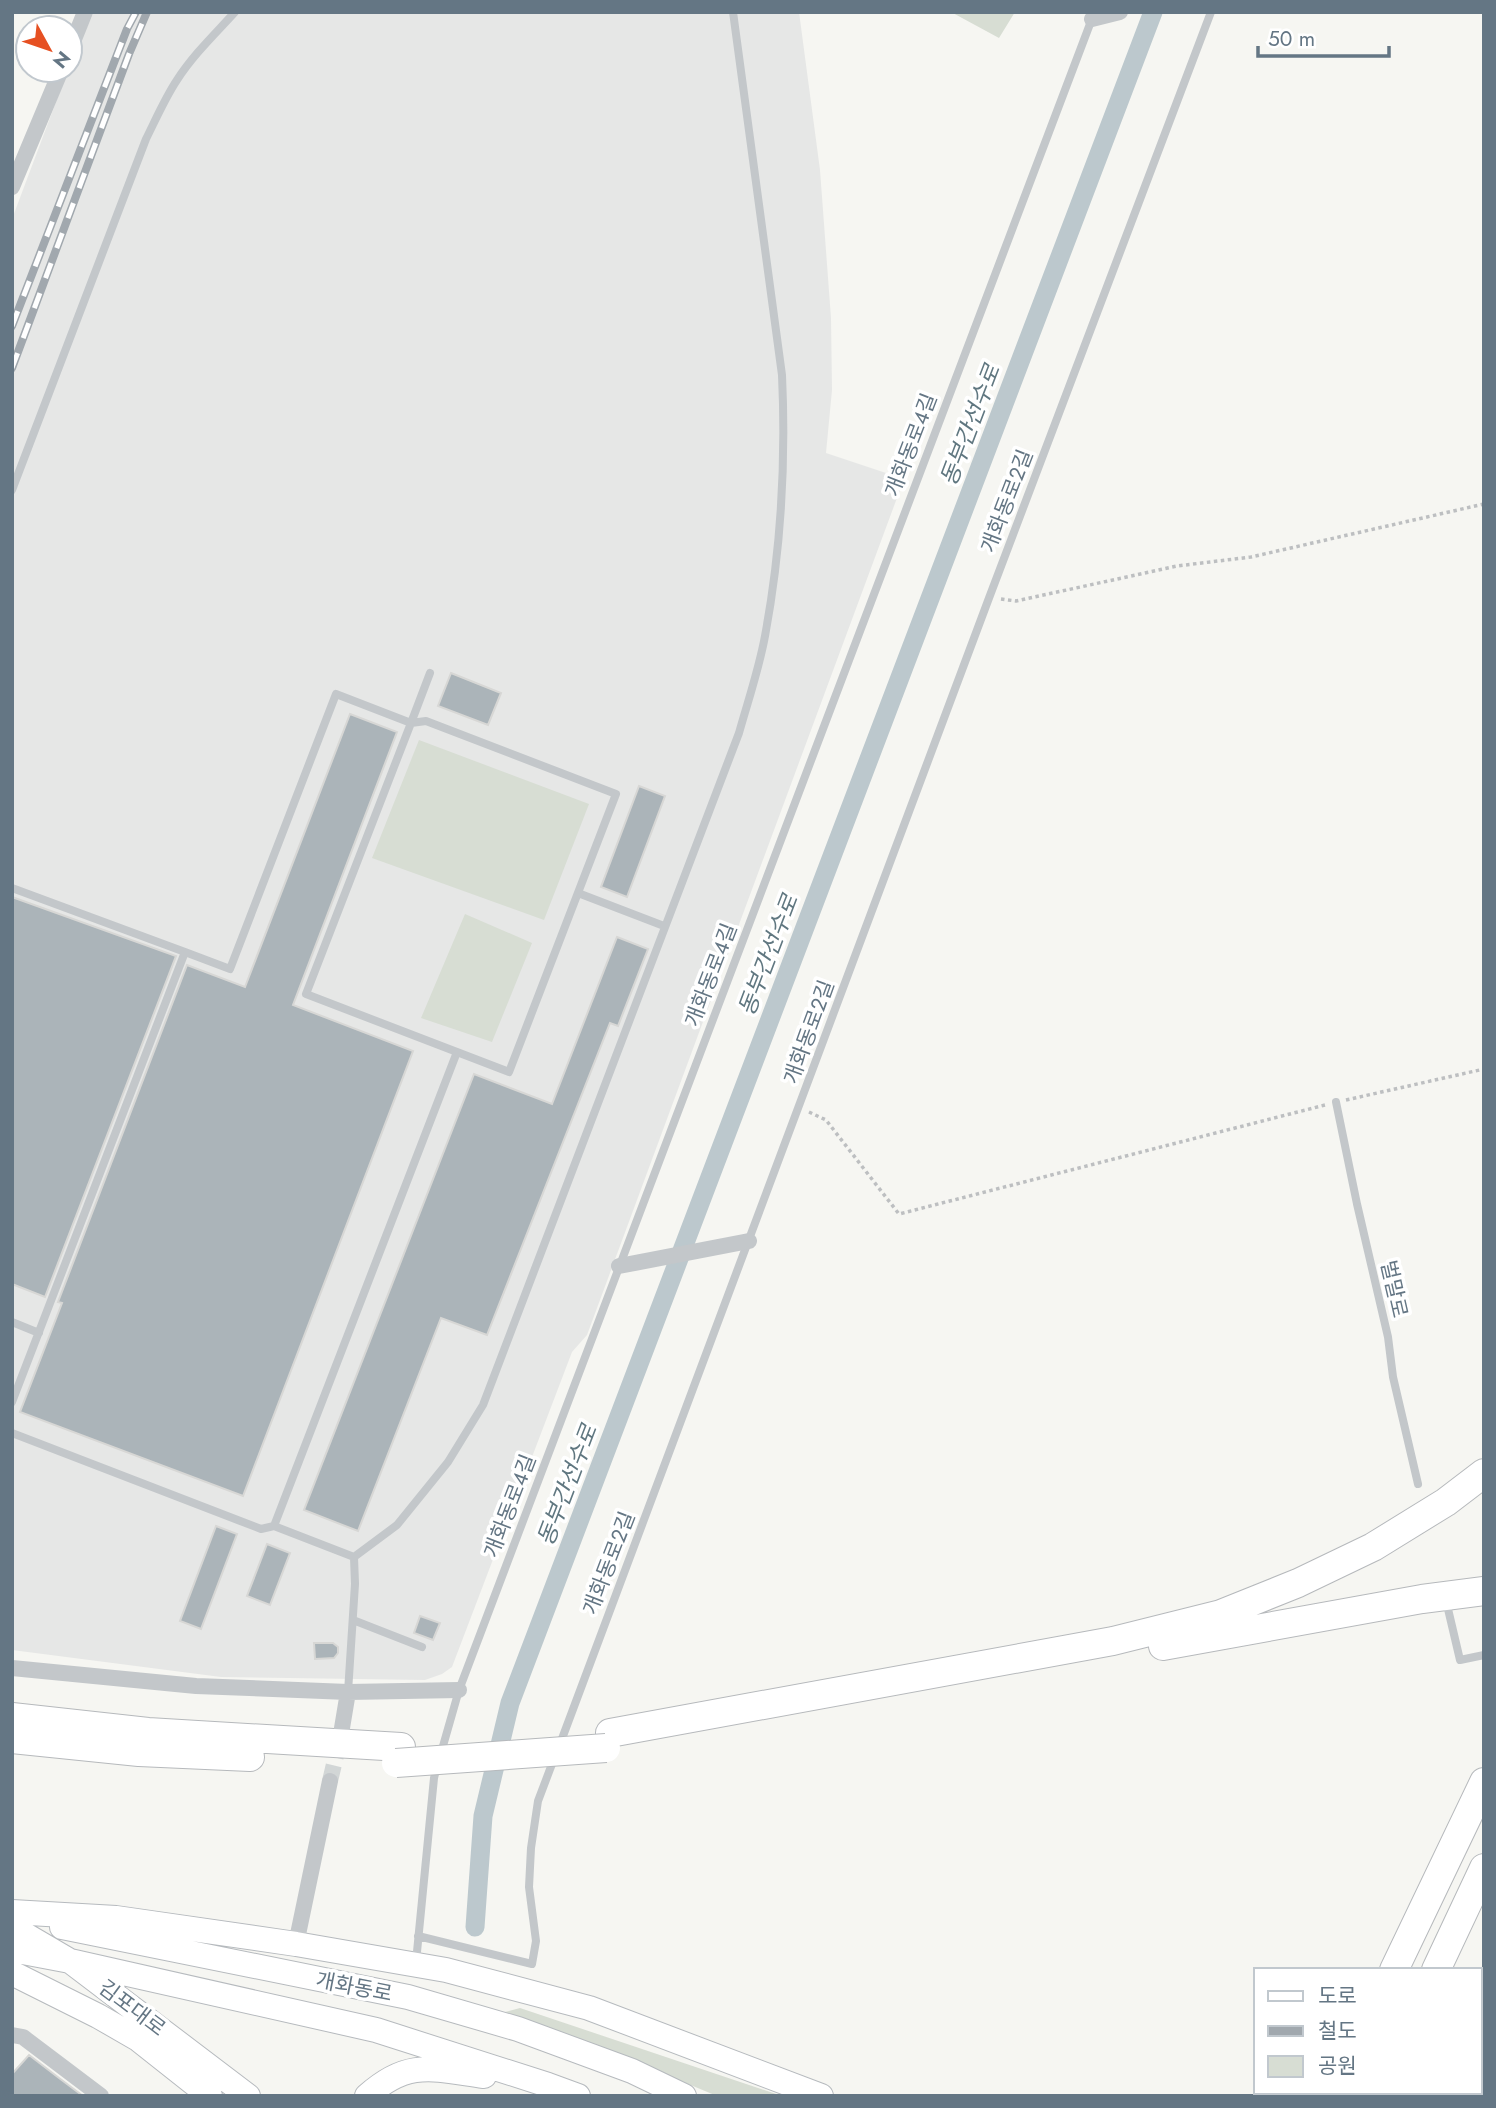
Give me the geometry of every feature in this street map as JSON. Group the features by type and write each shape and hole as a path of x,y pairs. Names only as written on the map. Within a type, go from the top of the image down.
{"highway":[{"path":"608,1741 1113,1641 1221,1614 1298,1584 1373,1547 1446,1502 1484,1473"},
{"path":"12,1739 139,1752 399,1755 608,1741 1422,1599 1484,1591"},
{"path":"12,1717 399,1755"},
{"path":"1395,1968 1484,1783"},
{"path":"1437,1968 1484,1868"}],"main road":[{"path":"12,1914 116,1918 446,1969 589,2008 821,2096"},
{"name":"개화동로","path":"12,1914 408,1997 518,2029 632,2071 684,2096"},
{"name":"김포대로","path":"12,1927 70,1961 248,2096"},
{"name":"개화동로","path":"12,1950 376,2030 578,2096"},
{"name":"김포대로","path":"12,1973 138,2039 210,2096"},
{"path":"367,2096 386,2081 407,2070 434,2070 548,2084"}],"street":[{"path":"12,187 55,84"},
{"path":"619,1266 749,1241"},
{"path":"12,1668 196,1686 348,1692 459,1690"},
{"path":"342,1728 348,1692"},
{"path":"296,1944 330,1780"},
{"path":"12,2035 23,2037 101,2096"}],"lane":[{"path":"12,490 146,139 178,79 235,12"},
{"path":"354,1557 397,1525 448,1462 483,1405 739,733 757,672 765,636 782,499 784,421 782,376 733,12"},
{"name":"개화동로2길","path":"418,1936 532,1964 536,1941 529,1887 538,1801 1211,12"},
{"name":"개화동로4길","path":"415,1965 434,1779 459,1690 619,1266 1104,14"},
{"path":"12,888 230,969 336,694 411,723 426,721 616,794 509,1072 306,995 411,723 430,673"},
{"path":"578,893 664,926"},
{"path":"12,1402 185,952"},
{"path":"274,1527 457,1052"},
{"name":"벌말로","path":"1336,1102 1418,1484"},
{"path":"12,1322 39,1333"},
{"path":"12,1433 261,1528 274,1527 354,1557"},
{"path":"348,1692 355,1584 354,1557"},
{"path":"1448,1609 1460,1660 1484,1654"},
{"path":"353,1620 422,1647"}],"path":[{"path":"989,598 1016,601 1177,566 1251,557 1484,505"},
{"path":"799,1107 826,1120 899,1214 1336,1102 1484,1069"}],"shaded area":[{"path":"94,12 799,12 820,170 831,318 832,390 826,453 904,479 587,1335 572,1352 452,1667 425,1680 221,1677 12,1650 12,219 63,84 84,84 84,34"}],"green space":[{"path":"951,12 1015,12 999,38"},
{"path":"419,740 589,804 544,920 372,858"},
{"path":"465,914 532,943 492,1042 421,1018"},
{"path":"520,2008 782,2096 717,2096 573,2036 505,2012"}],"building":[{"path":"451,673 501,693 488,725 438,706"},
{"path":"350,714 397,732 293,1005 413,1051 243,1496 20,1412 62,1303 58,1302 187,965 245,987"},
{"path":"639,786 665,796 627,897 601,887"},
{"path":"12,897 176,956 45,1297 12,1284"},
{"path":"617,937 648,949 618,1026 610,1023 487,1335 441,1318 358,1531 304,1510 474,1074 552,1104"},
{"path":"216,1526 237,1534 201,1629 180,1621"},
{"path":"267,1544 290,1553 270,1605 247,1596"},
{"path":"420,1616 440,1623 433,1640 414,1633"},
{"path":"314,1643 333,1643 338,1647 338,1653 334,1658 315,1659"},
{"path":"29,2055 83,2096 12,2096 12,2074"}],"waterway":[{"name":"동부간선수로","path":"475,1927 483,1816 510,1703 1153,12"}],"tunnel":[{"path":"330,1781 340,1739"}],"railway":[{"path":"12,326 127,29 136,12"},
{"path":"12,368 147,12"}]}
